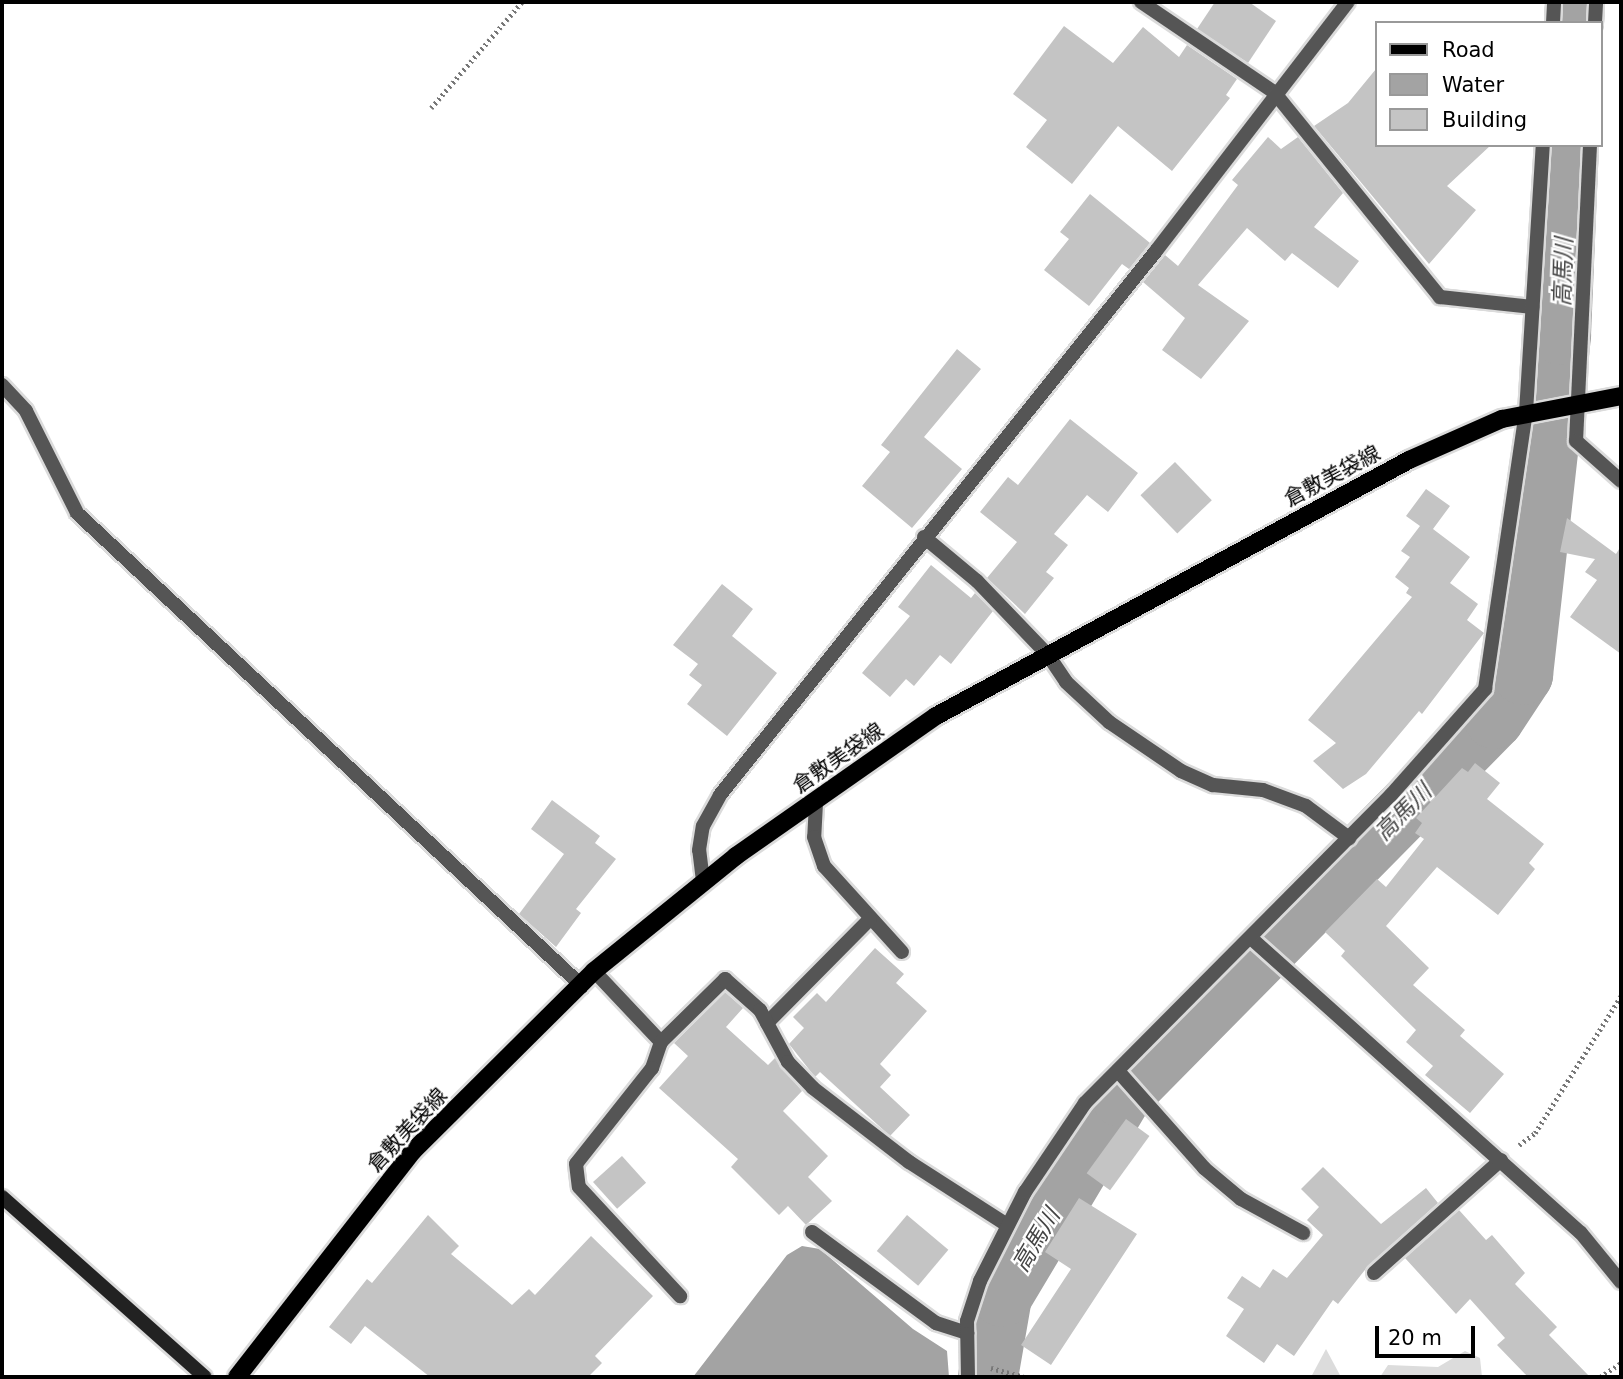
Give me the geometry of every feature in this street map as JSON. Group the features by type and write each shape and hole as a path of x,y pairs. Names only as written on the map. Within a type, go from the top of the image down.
{"main road":[{"name":"倉敷美袋線","path":"237,1377 413,1151 582,986 594,971 703,881 936,716 1409,460 1531,411 1621,396"}],"street":[{"path":"1141,2 1274,92 1440,297 1532,307"},
{"path":"703,881 699,850 703,826 720,795 924,537 1156,251 1274,92 1348,2"},
{"path":"1553,21 1554,2"},
{"path":"1595,21 1596,2"},
{"path":"968,1377 967,1333 980,1281 1007,1225 1085,1102 1122,1075 1255,942 1485,689 1531,411 1532,307 1543,147"},
{"path":"1590,147 1574,403 1576,441 1621,481"},
{"path":"2,385 26,411 77,513 582,986"},
{"path":"924,537 977,580 1048,656 1066,682 1109,722 1181,771 1213,785 1262,790 1306,806 1349,838"},
{"path":"816,803 814,837 824,866 902,952"},
{"path":"767,1023 870,919"},
{"path":"1255,942 1278,959 1581,1233 1621,1282"},
{"path":"594,971 661,1042"},
{"path":"680,1296 579,1187 576,1164 652,1068 661,1042 725,979 767,1023 788,1062 813,1088 909,1162 1007,1225"},
{"path":"1122,1075 1204,1168 1241,1199 1303,1233"},
{"path":"1374,1273 1501,1160"},
{"path":"2,1197 205,1377"},
{"path":"812,1232 936,1323 967,1333"}],"path":[{"path":"431,108 522,2"},
{"path":"1501,1160 1535,1133 1621,996"},
{"path":"1600,1377 1621,1363"},
{"path":"997,1369 1024,1377"}],"shaded area":[{"path":"1326,1349 1341,1377 1311,1377"},
{"path":"1465,1351 1480,1358 1482,1377 1380,1377 1388,1365 1438,1367"}],"water":[{"path":"802,1246 820,1249 913,1329 947,1351 949,1377 693,1377 787,1255"}],"building":[{"path":"1215,2 1249,2 1276,21 1248,63 1197,29"},
{"path":"1064,26 1113,63 1143,27 1179,57 1187,45 1237,79 1226,95 1230,98 1172,171 1118,126 1072,184 1026,147 1047,120 1013,94"},
{"path":"1374,71 1374,147 1489,147 1447,186 1476,210 1429,264 1314,126 1348,103"},
{"path":"1268,137 1281,149 1298,137 1343,193 1314,227 1359,261 1338,288 1292,253 1285,261 1247,228 1198,285 1249,321 1201,379 1162,350 1185,318 1143,282 1165,255 1178,266 1238,185 1232,180"},
{"path":"1090,194 1150,243 1129,269 1122,264 1089,306 1044,270 1069,239 1060,232"},
{"path":"957,349 981,369 924,437 962,469 912,528 862,486 890,452 881,445"},
{"path":"1070,419 1138,473 1108,512 1087,495 1054,534 1068,545 1046,572 1054,578 1025,614 987,578 1017,542 980,512 1008,477 1018,485"},
{"path":"1175,462 1212,500 1177,533 1140,495"},
{"path":"1426,489 1450,506 1433,529 1470,557 1450,583 1478,604 1467,620 1484,633 1422,714 1419,711 1366,774 1343,789 1313,761 1336,743 1308,720 1412,597 1406,593 1409,588 1395,577 1410,557 1401,551 1420,526 1406,516"},
{"path":"1567,518 1616,554 1621,546 1621,654 1570,617 1597,580 1585,572 1595,559 1560,552"},
{"path":"931,565 971,598 975,593 993,611 951,664 940,655 914,686 906,679 890,697 862,673 910,616 898,607"},
{"path":"722,584 753,609 732,636 777,673 727,736 687,704 702,685 689,675 698,664 673,645"},
{"path":"1475,763 1500,783 1487,799 1544,844 1529,863 1535,869 1498,915 1437,867 1386,926 1429,968 1413,985 1465,1030 1460,1036 1504,1074 1470,1113 1425,1075 1433,1066 1406,1042 1416,1030 1341,956 1345,951 1325,932 1377,879 1386,887 1424,839 1415,833 1422,823 1416,818 1462,768 1468,772"},
{"path":"552,800 600,836 595,843 616,859 576,909 581,913 556,947 519,914 564,854 531,829"},
{"path":"875,948 904,974 896,983 927,1011 880,1064 891,1075 880,1087 910,1115 890,1136 820,1072 815,1077 789,1044 804,1028 793,1017 817,993 826,1002"},
{"path":"725,992 743,1008 726,1027 768,1065 775,1058 802,1091 783,1111 828,1156 808,1177 832,1201 806,1225 788,1206 779,1215 731,1167 738,1159 659,1088 688,1056 674,1043"},
{"path":"1126,1119 1149,1136 1110,1190 1087,1173"},
{"path":"622,1156 646,1183 617,1209 593,1182"},
{"path":"1323,1167 1381,1224 1426,1188 1438,1203 1368,1266 1338,1304 1333,1300 1294,1356 1277,1344 1264,1363 1226,1336 1244,1309 1227,1298 1242,1276 1260,1288 1273,1269 1287,1278 1323,1235 1307,1220 1319,1207 1301,1189"},
{"path":"1079,1198 1137,1234 1051,1365 1021,1345 1071,1269 1045,1252"},
{"path":"1459,1210 1486,1240 1492,1235 1525,1273 1515,1284 1557,1327 1549,1335 1590,1377 1528,1377 1497,1345 1505,1338 1470,1299 1456,1314 1405,1258"},
{"path":"428,1215 459,1246 451,1254 512,1305 529,1289 535,1295 591,1236 653,1296 595,1356 602,1363 588,1377 430,1377 365,1326 351,1344 329,1327 367,1279 372,1283"},
{"path":"907,1215 948,1250 918,1286 877,1251"}],"waterway":[{"name":"高馬川","path":"1574,21 1575,2"},
{"name":"高馬川","path":"988,1377 1002,1297 1121,1097 1494,719 1523,675 1561,335 1569,147"}]}
